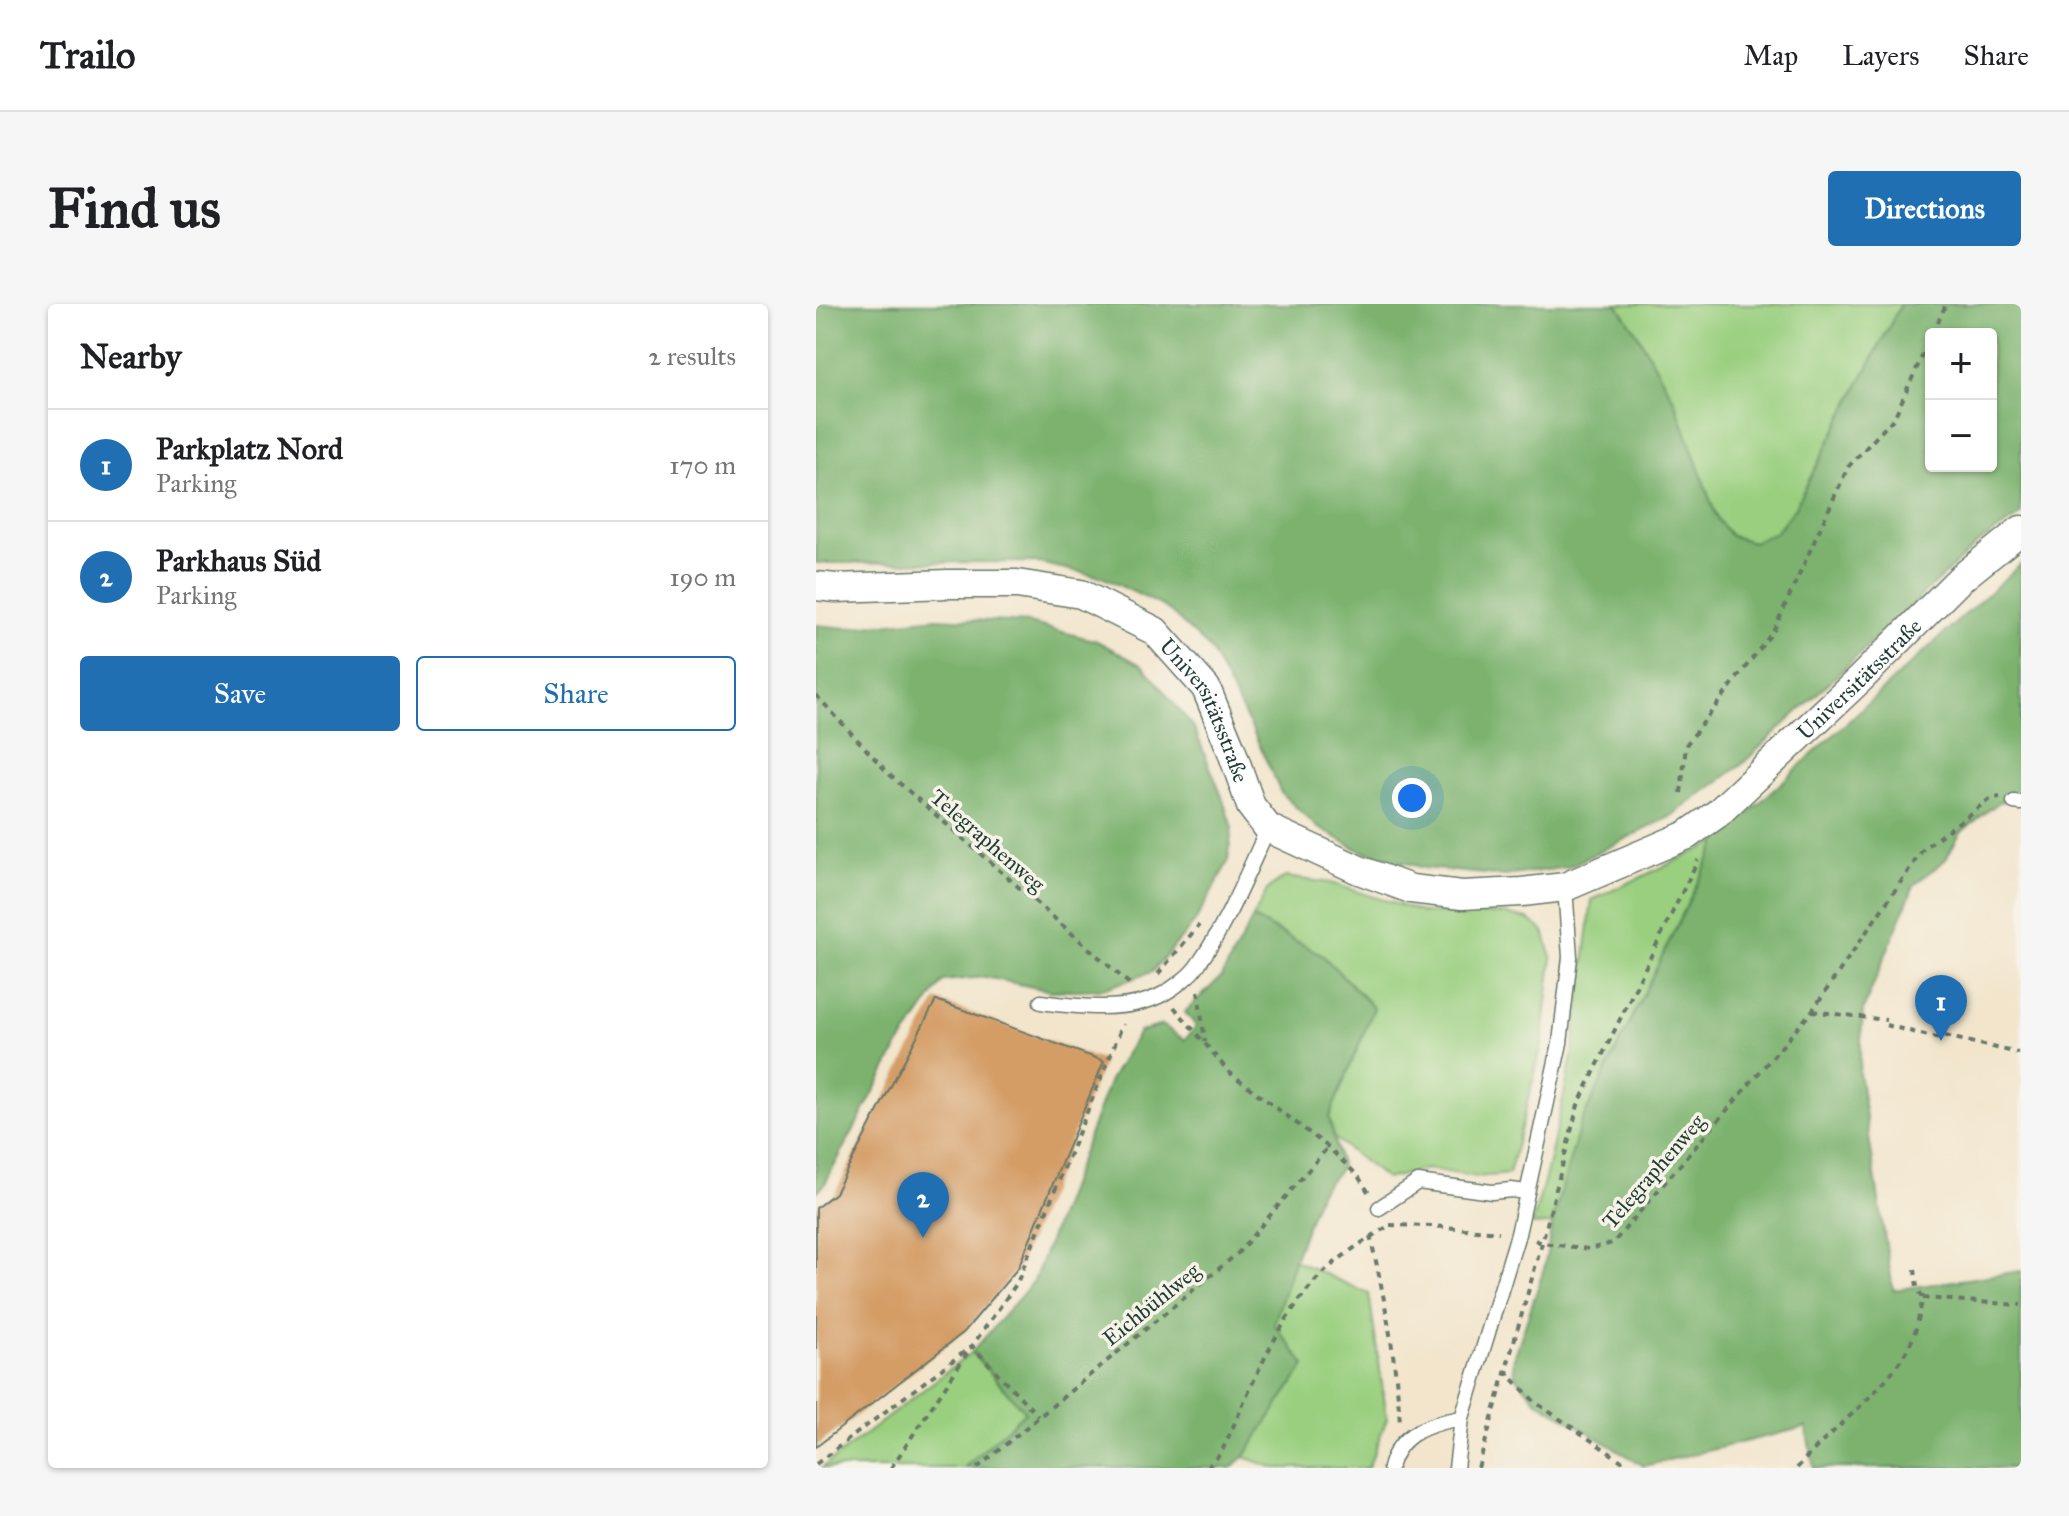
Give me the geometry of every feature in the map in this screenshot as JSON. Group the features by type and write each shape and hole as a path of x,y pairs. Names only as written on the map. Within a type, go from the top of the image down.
{"street":[{"name":"Universitätsstraße","path":"816,586 1017,584 1081,594 1155,631 1206,688 1251,806 1268,828 1359,870 1411,889 1462,895 1565,887 1692,847 1717,814 1959,580 2021,530"}],"lane":[{"path":"1041,1002 1088,1008 1132,1003 1163,994 1195,969 1232,907 1268,828"},
{"path":"1456,1468 1462,1418 1518,1234 1560,1043 1570,957 1565,887"},
{"path":"1379,1208 1418,1182 1492,1192 1526,1192"},
{"path":"1390,1468 1401,1443 1432,1423 1462,1418"}],"path":[{"path":"1936,328 1946,304"},
{"path":"1681,793 1686,745 1774,630 1848,467 1894,418 1925,351"},
{"name":"Telegraphenweg","path":"816,695 889,774 1148,1000"},
{"name":"Telegraphenweg","path":"1390,1225 1518,1234 1542,1243 1589,1249 1613,1243 1812,1011 1924,848 1991,798 2014,800"},
{"path":"1478,1468 1578,1105 1692,847"},
{"path":"1202,922 1154,978 1163,994 1229,1072 1328,1147 1358,1176 1390,1225 1370,1236 1316,1279 1282,1324 1221,1453 1207,1468"},
{"path":"1195,969 1205,1044"},
{"path":"891,1468 1017,1283 1132,1003"},
{"path":"1812,1011 1886,1022 2018,1053"},
{"name":"Eichbühlweg","path":"977,1468 1238,1253 1328,1147"},
{"path":"1370,1236 1380,1276 1398,1386 1401,1443"},
{"path":"1797,1468 1890,1376 1911,1343 1923,1298 1917,1288 1915,1269"},
{"path":"1923,1298 2019,1305 2021,1299"},
{"path":"972,1346 1038,1416"},
{"path":"816,1464 972,1346"},
{"path":"1508,1364 1507,1373 1535,1402 1632,1468"}],"green space":[{"path":"816,304 1617,304 1674,400 1717,519 1731,536 1753,542 1775,533 1794,509 1901,304 2021,304 2021,515 1977,544 1740,766 1670,817 1568,867 1505,876 1424,868 1359,850 1317,827 1281,793 1253,731 1209,648 1165,607 1102,577 1034,562 816,563"},
{"path":"1617,304 1901,304 1794,509 1775,533 1753,542 1731,536 1717,519 1674,400"},
{"path":"2021,564 2021,799 1999,802 1960,833 1946,859 1914,885 1863,1010 1859,1073 1893,1290 2021,1271 2021,1468 1814,1468 1806,1427 1644,1466 1537,1401 1514,1374 1513,1361 1544,1269 1552,1224 1580,1125 1718,841"},
{"path":"936,618 1029,623 1097,641 1143,666 1194,728 1232,827 1228,862 1195,922 1152,972 1103,989 1052,991 985,977 943,981 899,1045 824,1185 816,1192 816,625 848,628"},
{"path":"1718,841 1580,1125 1552,1224 1532,1225 1573,1053 1592,900"},
{"path":"1285,877 1331,883 1424,913 1505,914 1528,919 1544,931 1552,959 1542,1045 1509,1174 1477,1177 1427,1169 1386,1179 1333,1137 1329,1117 1374,1008 1322,955 1253,918 1267,890"},
{"path":"1253,918 1322,955 1374,1008 1329,1117 1341,1168 1320,1191 1274,1324 1305,1365 1244,1457 1231,1468 964,1468 1025,1412 972,1352 1034,1281 1110,1080 1139,1032 1162,1025 1185,1040 1196,1026 1185,1012 1222,976"},
{"path":"1294,1260 1369,1294 1387,1418 1368,1468 1275,1468 1244,1457 1305,1365 1274,1324"},
{"path":"972,1352 1025,1412 964,1468 822,1468"}],"building":[{"path":"936,1000 1104,1061 1018,1268 964,1332 816,1447 816,1208 835,1193"}],"place":[{"name":"Parkplatz Nord","path":"1941,1041"},
{"name":"Parkhaus Süd","path":"923,1238"}]}
